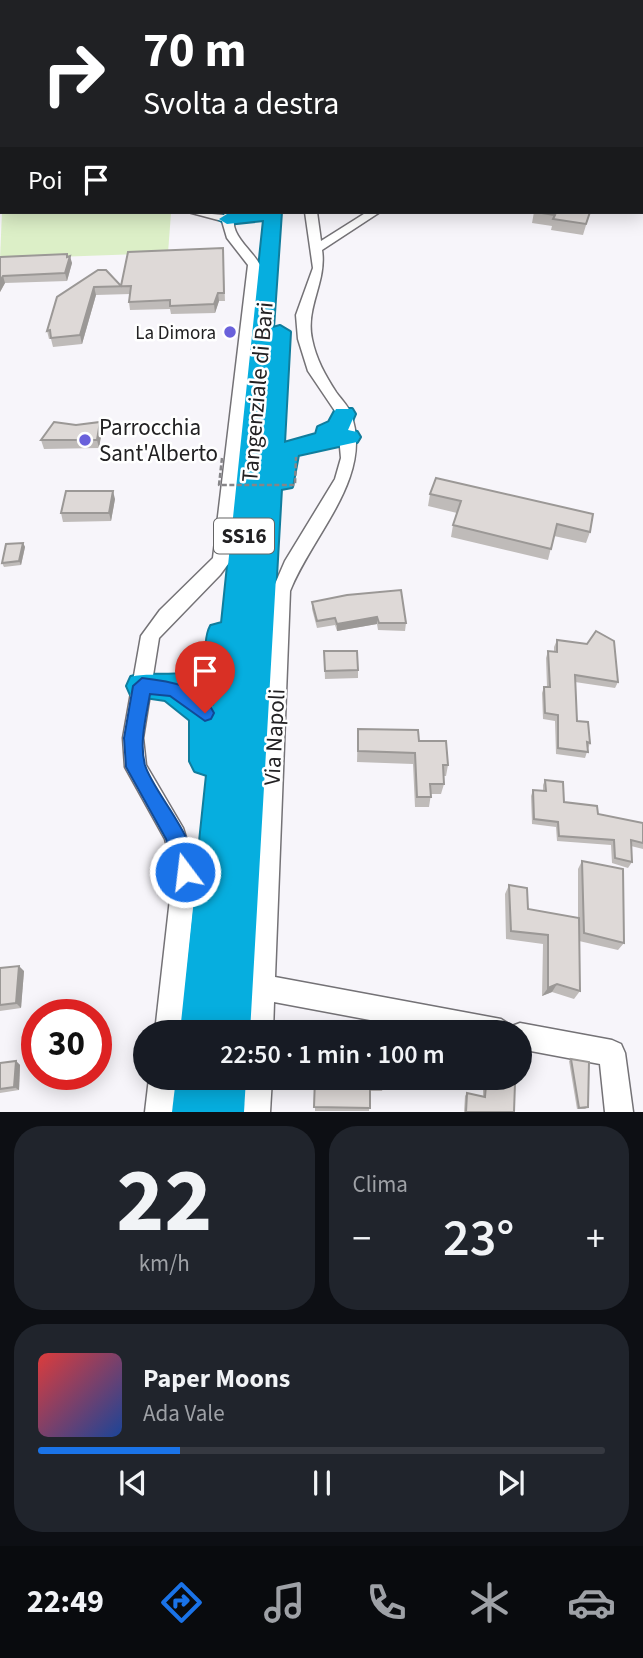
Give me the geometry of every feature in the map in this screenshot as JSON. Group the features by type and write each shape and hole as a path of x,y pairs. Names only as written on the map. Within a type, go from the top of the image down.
{"highway":[{"name":"Tangenziale di Bari","path":"231,1020 289,214"},
{"path":"235,217 264,225 270,220"},
{"name":"Tangenziale di Bari","path":"201,1020 270,220"},
{"path":"278,360 285,381 283,418 291,429 302,434 339,437"},
{"path":"267,535 280,515 284,457 288,450 302,443 339,437"},
{"path":"158,687 210,674 218,661 225,601 241,580"},
{"path":"158,687 194,702 205,713 209,726 203,800 218,836"},
{"path":"193,1112 195,1090"},
{"path":"223,1112 225,1090"}],"street":[{"path":"169,1020 185,872 175,836 136,767 133,738 158,687 150,636 209,579 222,560 254,265 251,256 229,234 235,217 210,214"},
{"path":"311,214 319,268 303,315 305,338 339,437"},
{"path":"318,248 371,214"},
{"name":"Via Napoli","path":"261,1020 281,591 291,566 343,479 339,437"},
{"path":"262,987 437,1020"},
{"path":"532,1038 612,1054 619,1112"},
{"path":"159,1112 162,1090"},
{"path":"256,1112 257,1090"}],"path":[{"path":"222,457 219,485 295,485 296,457"}],"green space":[{"path":"2,214 171,214 168,253 0,259"}],"building":[{"path":"548,214 589,214 586,224 553,219 555,215"},
{"path":"223,248 224,293 218,293 214,304 170,306 170,300 129,302 131,286 94,287 80,335 51,338 50,330 47,331 57,297 98,270 106,270 121,286 128,252"},
{"path":"67,254 67,257 70,256 65,273 3,276 0,281 0,257"},
{"path":"54,422 76,425 100,422 97,440 41,440"},
{"path":"436,478 593,514 590,532 557,524 551,549 453,525 461,501 430,494"},
{"path":"66,491 113,491 109,513 61,513"},
{"path":"23,543 19,561 2,563 6,544"},
{"path":"401,590 406,623 379,623 377,617 337,624 335,618 317,621 312,602 347,595"},
{"path":"596,631 614,641 618,682 575,675 577,721 588,722 588,752 558,748 558,715 545,713 544,687 550,687 548,651 557,652 557,640 587,644"},
{"path":"324,651 357,651 358,670 325,671"},
{"path":"358,729 418,730 419,741 446,741 448,765 443,765 444,784 430,784 431,797 417,797 415,753 358,751"},
{"path":"545,780 563,782 564,802 597,806 598,814 643,823 643,843 631,840 632,862 615,858 614,840 559,836 558,822 534,819 533,790 546,791"},
{"path":"582,861 623,869 624,943 584,933"},
{"path":"509,885 527,888 528,909 579,918 580,991 557,984 548,988 548,935 511,931"},
{"path":"19,966 16,1003 0,1005 0,968"},
{"path":"571,1059 589,1062 588,1107 579,1108"},
{"path":"16,1061 14,1087 0,1089 0,1063"},
{"path":"315,1090 370,1090 370,1108 314,1107"},
{"path":"486,1090 515,1090 514,1112 466,1112 467,1093 485,1097"}],"place":[{"name":"La Dimora","path":"230,332"},
{"name":"Parrocchia Sant'Alberto","path":"85,440"}],"route":[{"path":"185,872 175,836 136,767 133,738 142,686 173,689 194,702 205,713"}]}
